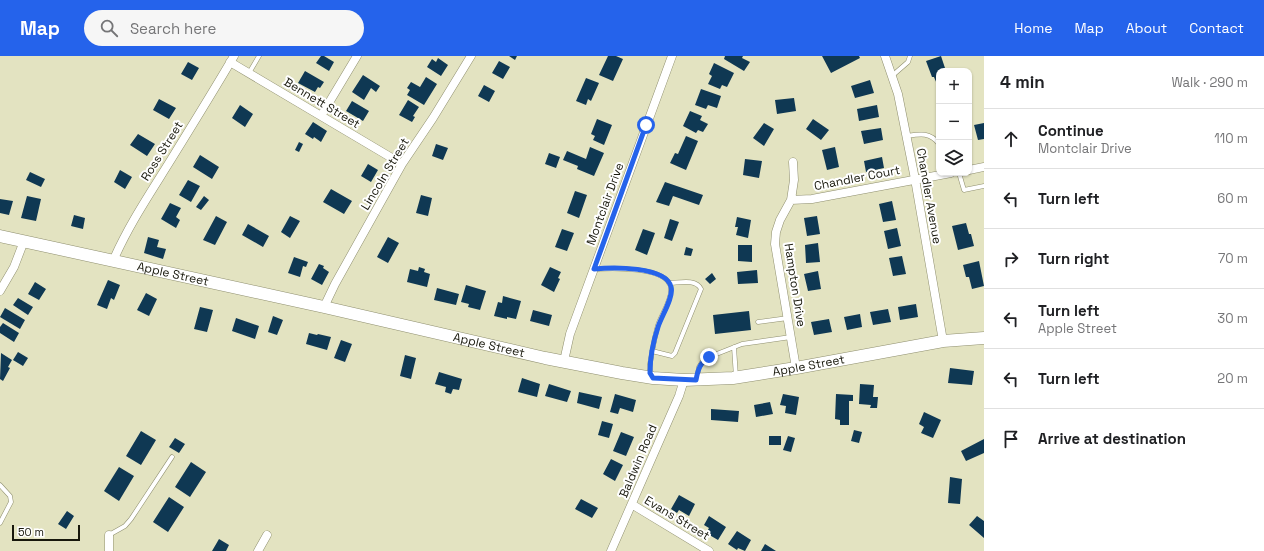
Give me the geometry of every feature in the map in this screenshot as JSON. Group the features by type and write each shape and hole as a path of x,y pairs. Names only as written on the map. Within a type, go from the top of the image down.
{"street":[{"path":"321,116 357,56"},
{"name":"Lincoln Street","path":"324,307 335,284 402,164 433,118 471,56"},
{"name":"Montclair Drive","path":"564,361 570,334 672,56"},
{"name":"Chandler Avenue","path":"886,56 898,94 915,179 943,341"},
{"name":"Bennett Street","path":"232,59 249,73 402,164"},
{"name":"Ross Street","path":"113,261 122,240 135,217 232,59"},
{"name":"Hampton Drive","path":"793,162 794,180 791,200 780,220 776,232 775,244 796,368"},
{"path":"972,169 984,167"},
{"name":"Chandler Court","path":"791,200 812,199 936,176"},
{"name":"Apple Street","path":"0,236 564,361 653,378 690,380 736,377 796,368 943,341 984,338"},
{"path":"0,291 14,267 24,241"},
{"name":"Baldwin Road","path":"612,551 679,396 690,380"},
{"name":"Evans Street","path":"633,505 709,551"},
{"path":"109,535 109,551"},
{"path":"258,551 267,535"}],"lane":[{"path":"249,73 259,56"},
{"path":"892,75 908,62 910,56"},
{"path":"906,136 924,134 936,141"},
{"path":"961,176 964,190 984,186"},
{"path":"594,269 620,268 652,272 664,278 671,286 671,292 658,327 652,351 650,373 653,378"},
{"path":"652,351 672,356 675,353 701,289 696,282 668,283"},
{"path":"758,322 788,318"},
{"path":"690,380 703,361 709,357 742,344 791,337"},
{"path":"734,347 736,377"},
{"path":"109,535 125,526 131,519 172,457"},
{"path":"0,486 10,496 11,502 0,523"}],"building":[{"path":"321,56 324,56 334,62 329,71 316,63"},
{"path":"509,56 517,56 515,60"},
{"path":"608,56 616,56 623,59 613,81 599,75"},
{"path":"725,56 743,56 742,58 750,62 744,71 724,59"},
{"path":"822,56 859,56 860,58 831,73"},
{"path":"941,56 945,68 936,68 936,82 934,77 932,77 926,61"},
{"path":"438,58 448,65 441,76 427,67 432,59 436,62"},
{"path":"499,61 510,67 503,79 492,73"},
{"path":"188,62 199,68 192,80 181,74"},
{"path":"714,63 734,73 727,87 722,85 720,89 708,84 712,76 709,74"},
{"path":"305,71 324,82 315,92 298,83"},
{"path":"363,75 380,86 376,92 371,88 364,100 352,92"},
{"path":"426,77 437,84 424,105 407,95 410,90 407,88 411,82 420,87"},
{"path":"586,78 599,83 591,101 588,99 586,105 576,101"},
{"path":"870,80 874,93 855,98 851,86"},
{"path":"484,85 495,91 489,102 478,96"},
{"path":"701,89 721,96 717,108 708,105 706,109 695,105"},
{"path":"794,98 796,111 777,114 775,100"},
{"path":"159,99 176,108 169,119 153,110"},
{"path":"408,100 419,107 413,116 415,117 412,122 399,115"},
{"path":"352,101 369,111 363,121 346,111"},
{"path":"240,105 253,114 245,127 232,118"},
{"path":"877,105 879,117 859,121 857,109"},
{"path":"690,111 702,116 700,120 708,124 703,132 698,130 696,133 683,126"},
{"path":"597,119 612,125 604,145 593,140 595,136 591,134"},
{"path":"813,119 829,130 821,140 806,129"},
{"path":"313,122 327,131 321,142 314,137 313,139 305,134"},
{"path":"764,123 774,129 764,146 753,138"},
{"path":"984,123 984,139 978,140 974,125"},
{"path":"881,128 883,140 864,144 861,131"},
{"path":"138,134 155,144 147,156 130,145"},
{"path":"686,136 698,141 686,170 670,163 675,153 678,154"},
{"path":"299,142 303,144 299,152 295,150"},
{"path":"436,144 448,148 443,160 432,156"},
{"path":"590,147 604,153 594,176 577,169 578,166 563,160 567,151 586,159"},
{"path":"835,147 839,167 827,170 822,150"},
{"path":"549,153 560,157 556,168 545,164"},
{"path":"200,155 219,167 212,179 193,167"},
{"path":"882,157 884,168 866,172 864,161"},
{"path":"745,159 762,161 759,178 743,175"},
{"path":"368,164 378,170 371,182 361,176"},
{"path":"120,170 132,177 125,189 114,182"},
{"path":"30,172 45,179 41,187 26,180"},
{"path":"188,180 200,186 191,202 179,195"},
{"path":"665,182 703,195 699,205 673,196 669,206 656,202"},
{"path":"331,189 352,201 344,214 323,202"},
{"path":"575,191 587,195 579,218 567,213"},
{"path":"421,195 432,198 428,216 416,213"},
{"path":"27,196 41,199 36,221 21,218"},
{"path":"204,196 209,200 201,210 196,207"},
{"path":"0,199 13,201 9,215 0,213"},
{"path":"892,201 896,220 883,222 879,204"},
{"path":"170,203 181,208 176,217 180,220 176,228 161,219"},
{"path":"74,215 85,218 83,229 71,226"},
{"path":"216,216 227,222 215,245 203,240"},
{"path":"290,216 300,221 290,238 281,232"},
{"path":"817,216 820,234 807,236 804,218"},
{"path":"737,217 751,220 748,238 736,235 738,227 735,227"},
{"path":"670,219 679,222 672,241 664,238"},
{"path":"966,223 974,246 958,250 952,226"},
{"path":"248,224 269,236 263,247 242,235"},
{"path":"897,228 901,246 888,249 884,231"},
{"path":"562,229 574,233 567,251 555,247"},
{"path":"643,229 655,233 647,255 635,250"},
{"path":"148,237 159,240 157,247 166,249 163,259 144,253"},
{"path":"388,237 399,243 388,263 377,257"},
{"path":"818,243 820,262 806,263 805,245"},
{"path":"738,245 752,245 752,262 738,261"},
{"path":"686,247 693,249 691,256 684,255"},
{"path":"902,256 906,274 893,276 889,258"},
{"path":"294,257 308,262 306,267 303,266 300,277 288,273"},
{"path":"979,261 984,286 972,289 969,277 966,277 963,265"},
{"path":"319,264 324,266 323,268 329,272 322,285 311,279"},
{"path":"419,267 425,269 424,272 430,274 427,287 407,282 410,269 418,271"},
{"path":"550,267 561,272 558,278 560,279 554,292 541,285"},
{"path":"757,270 758,283 738,284 737,272"},
{"path":"818,271 821,289 808,291 804,274"},
{"path":"712,273 716,279 710,284 705,279"},
{"path":"108,280 120,285 114,300 111,298 107,309 97,305"},
{"path":"35,282 46,289 39,300 28,294"},
{"path":"466,285 486,291 480,310 468,307 469,304 461,302"},
{"path":"437,288 459,294 456,305 434,300"},
{"path":"146,293 157,299 149,316 137,310"},
{"path":"503,296 521,301 516,319 507,317 507,319 494,316 498,302 502,303"},
{"path":"18,298 33,307 28,315 13,305"},
{"path":"916,304 918,317 900,320 898,307"},
{"path":"200,307 213,310 207,332 194,329"},
{"path":"5,308 25,320 20,329 0,317"},
{"path":"888,309 891,322 873,325 870,312"},
{"path":"533,310 552,315 549,326 530,321"},
{"path":"749,311 751,330 715,334 713,315"},
{"path":"860,314 862,327 847,330 844,317"},
{"path":"273,316 283,320 277,335 268,332"},
{"path":"236,318 259,326 255,339 232,331"},
{"path":"829,319 832,332 814,335 811,322"},
{"path":"3,323 19,333 14,342 0,333 0,327"},
{"path":"309,333 331,337 327,350 306,344"},
{"path":"341,340 352,344 345,362 334,358"},
{"path":"18,352 28,358 23,366 13,360"},
{"path":"1,353 12,360 8,367 10,368 3,381 0,379"},
{"path":"405,355 416,358 411,379 400,376"},
{"path":"950,368 974,371 972,385 948,383"},
{"path":"439,372 462,379 459,390 453,389 451,394 445,392 446,387 435,384"},
{"path":"522,378 540,384 537,397 518,392"},
{"path":"549,384 571,391 567,402 545,396"},
{"path":"860,384 874,385 873,397 878,397 877,408 870,408 871,405 859,404"},
{"path":"579,392 602,397 599,409 577,403"},
{"path":"615,394 636,400 633,412 620,408 618,414 610,412"},
{"path":"783,394 799,397 796,415 785,413 786,406 780,405"},
{"path":"836,394 853,395 853,401 849,401 849,425 840,425 840,420 835,419"},
{"path":"770,402 773,414 756,417 754,405"},
{"path":"711,409 739,411 738,422 711,420"},
{"path":"924,412 941,420 933,438 921,433 924,427 919,424"},
{"path":"602,421 613,424 609,438 598,435"},
{"path":"854,430 862,432 859,443 851,441"},
{"path":"141,431 156,440 141,465 126,456"},
{"path":"621,432 634,437 626,456 613,451"},
{"path":"769,436 781,436 781,445 769,445"},
{"path":"788,436 795,438 791,452 783,450"},
{"path":"175,438 185,444 179,453 169,447"},
{"path":"984,439 984,453 966,461 961,451"},
{"path":"611,459 623,465 615,481 603,474"},
{"path":"191,462 206,472 190,497 175,487"},
{"path":"119,467 134,476 119,501 104,491"},
{"path":"950,477 962,479 960,504 948,503"},
{"path":"679,495 695,504 689,516 679,510 677,513 671,509"},
{"path":"169,497 184,507 168,532 153,522"},
{"path":"581,499 598,508 592,518 575,509"},
{"path":"67,511 74,516 66,529 58,524"},
{"path":"709,516 726,527 718,540 706,533 709,528 704,525"},
{"path":"977,516 984,521 984,538 969,525"},
{"path":"737,531 751,540 745,551 738,548 737,550 728,544"},
{"path":"219,539 229,545 226,551 212,551"},
{"path":"765,544 776,551 761,551"}],"route":[{"path":"646,125 594,269 620,268 652,272 664,278 671,286 669,300 658,327 652,351 650,373 653,378 696,380 699,367 703,361 709,357"}]}
